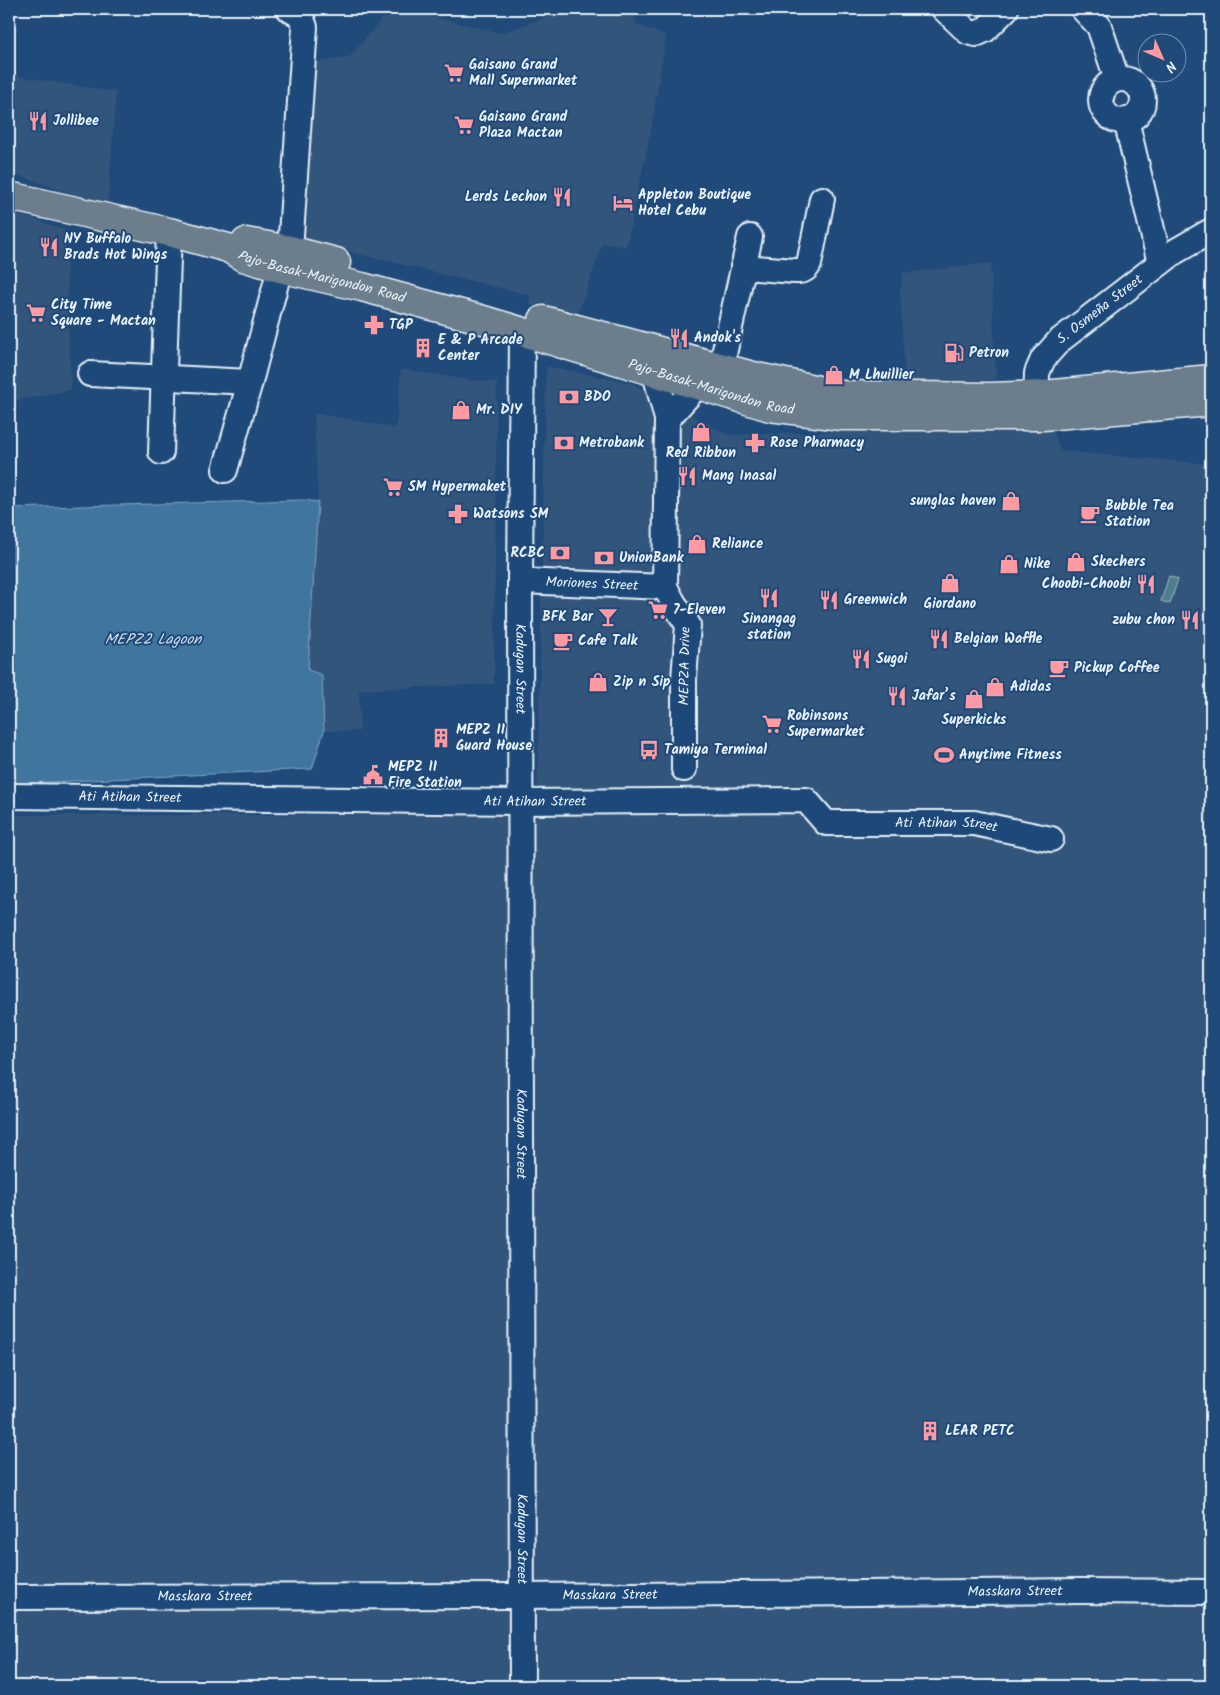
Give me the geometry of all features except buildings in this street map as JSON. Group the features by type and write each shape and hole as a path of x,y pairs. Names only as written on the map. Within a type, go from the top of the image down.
{"main road":[{"name":"Pajo-Basak-Marigondon Road","path":"9,196 169,232 228,248 243,258 285,259 404,280 562,325 757,377 842,395 990,407"},
{"name":"Pajo-Basak-Marigondon Road","path":"285,259 369,289 487,321 770,407 841,416 1036,405 1211,402"},
{"name":"Pajo-Basak-Marigondon Road","path":"1036,405 1211,379"}],"street":[{"path":"225,470 285,259 305,28 301,16 289,9"},
{"path":"944,9 968,32 976,34 985,30 1006,9"},
{"path":"1083,9 1099,26 1117,79 1105,87 1101,101 1102,108 1112,119 1126,120 1139,179 1168,257"},
{"path":"743,267 795,271 806,269 809,264 822,200"},
{"name":"S. Osmeña Street","path":"1036,405 1037,373 1043,359 1059,340 1168,257 1211,231"},
{"path":"161,452 169,232"},
{"path":"721,368 750,237"},
{"path":"520,581 522,333"},
{"name":"MEPZA Drive","path":"654,372 667,419 666,587 688,625 684,679 684,769"},
{"path":"90,374 250,382"},
{"path":"667,419 698,385"},
{"name":"Moriones Street","path":"520,581 666,587"},
{"name":"Kadugan Street","path":"520,581 522,1686"},
{"name":"Ati Atihan Street","path":"9,796 520,802 806,800 826,823 974,823 1051,839"},
{"name":"Masskara Street","path":"9,1597 522,1596 1080,1591 1211,1592"}],"shaded area":[{"path":"390,9 400,9 501,33 568,9 633,9 637,25 666,36 651,130 626,247 603,243 576,319 530,305 530,295 299,240 305,63 349,58"},
{"path":"17,76 116,92 108,202 83,198 9,172 9,105"},
{"name":"City Time Square - Mactan","path":"9,211 65,230 71,390 9,402"},
{"path":"991,263 996,380 905,383 900,291 903,273"},
{"path":"546,366 631,383 729,435 1052,426 1060,451 1211,464 1211,706 1202,714 1211,719 1211,1686 9,1686 9,815 537,815"},
{"name":"SM Hypermaket","path":"401,369 470,380 497,382 494,684 359,690 360,731 324,731 322,675 308,670 318,502 314,413 396,428"}],"green space":[{"path":"1169,576 1178,579 1170,604 1161,601"}],"water":[{"name":"MEPZ2 Lagoon","path":"303,500 318,502 308,670 322,675 324,731 312,769 9,784 9,508"}],"place":[{"name":"Gaisano Grand Mall Supermarket","path":"454,73"},
{"name":"Jollibee","path":"38,121"},
{"name":"Gaisano Grand Plaza Mactan","path":"464,125"},
{"name":"Lerds Lechon","path":"562,197"},
{"name":"Appleton Boutique Hotel Cebu","path":"623,203"},
{"name":"NY Buffalo Brads Hot Wings","path":"49,247"},
{"name":"City Time Square - Mactan","path":"36,313"},
{"name":"TGP","path":"374,325"},
{"name":"Andok's","path":"679,338"},
{"name":"E & P Arcade Center","path":"423,348"},
{"name":"Petron","path":"954,353"},
{"name":"M Lhuillier","path":"834,375"},
{"name":"BDO","path":"569,397"},
{"name":"Mr. DIY","path":"461,410"},
{"name":"Red Ribbon","path":"701,432"},
{"name":"Metrobank","path":"564,443"},
{"name":"Rose Pharmacy","path":"755,443"},
{"name":"Mang Inasal","path":"687,476"},
{"name":"SM Hypermaket","path":"393,487"},
{"name":"sunglas haven","path":"1011,501"},
{"name":"Watsons SM","path":"458,514"},
{"name":"Bubble Tea Station","path":"1090,514"},
{"name":"Reliance","path":"697,544"},
{"name":"RCBC","path":"560,553"},
{"name":"UnionBank","path":"604,558"},
{"name":"Skechers","path":"1076,562"},
{"name":"Nike","path":"1009,564"},
{"name":"Giordano","path":"950,583"},
{"name":"Choobi-Choobi","path":"1146,584"},
{"name":"Sinangag station","path":"769,598"},
{"name":"Greenwich","path":"829,600"},
{"name":"7-Eleven","path":"658,610"},
{"name":"BFK Bar","path":"608,617"},
{"name":"zubu chon","path":"1190,620"},
{"name":"Belgian Waffle","path":"939,639"},
{"name":"Cafe Talk","path":"563,641"},
{"name":"Sugoi","path":"861,659"},
{"name":"Pickup Coffee","path":"1059,668"},
{"name":"Zip n Sip","path":"598,682"},
{"name":"Adidas","path":"995,687"},
{"name":"Jafar’s","path":"897,696"},
{"name":"Superkicks","path":"974,699"},
{"name":"Robinsons Supermarket","path":"772,724"},
{"name":"MEPZ II Guard House","path":"441,738"},
{"name":"Tamiya Terminal","path":"649,750"},
{"name":"Anytime Fitness","path":"944,755"},
{"name":"MEPZ II Fire Station","path":"373,775"},
{"name":"LEAR PETC","path":"930,1431"}]}
